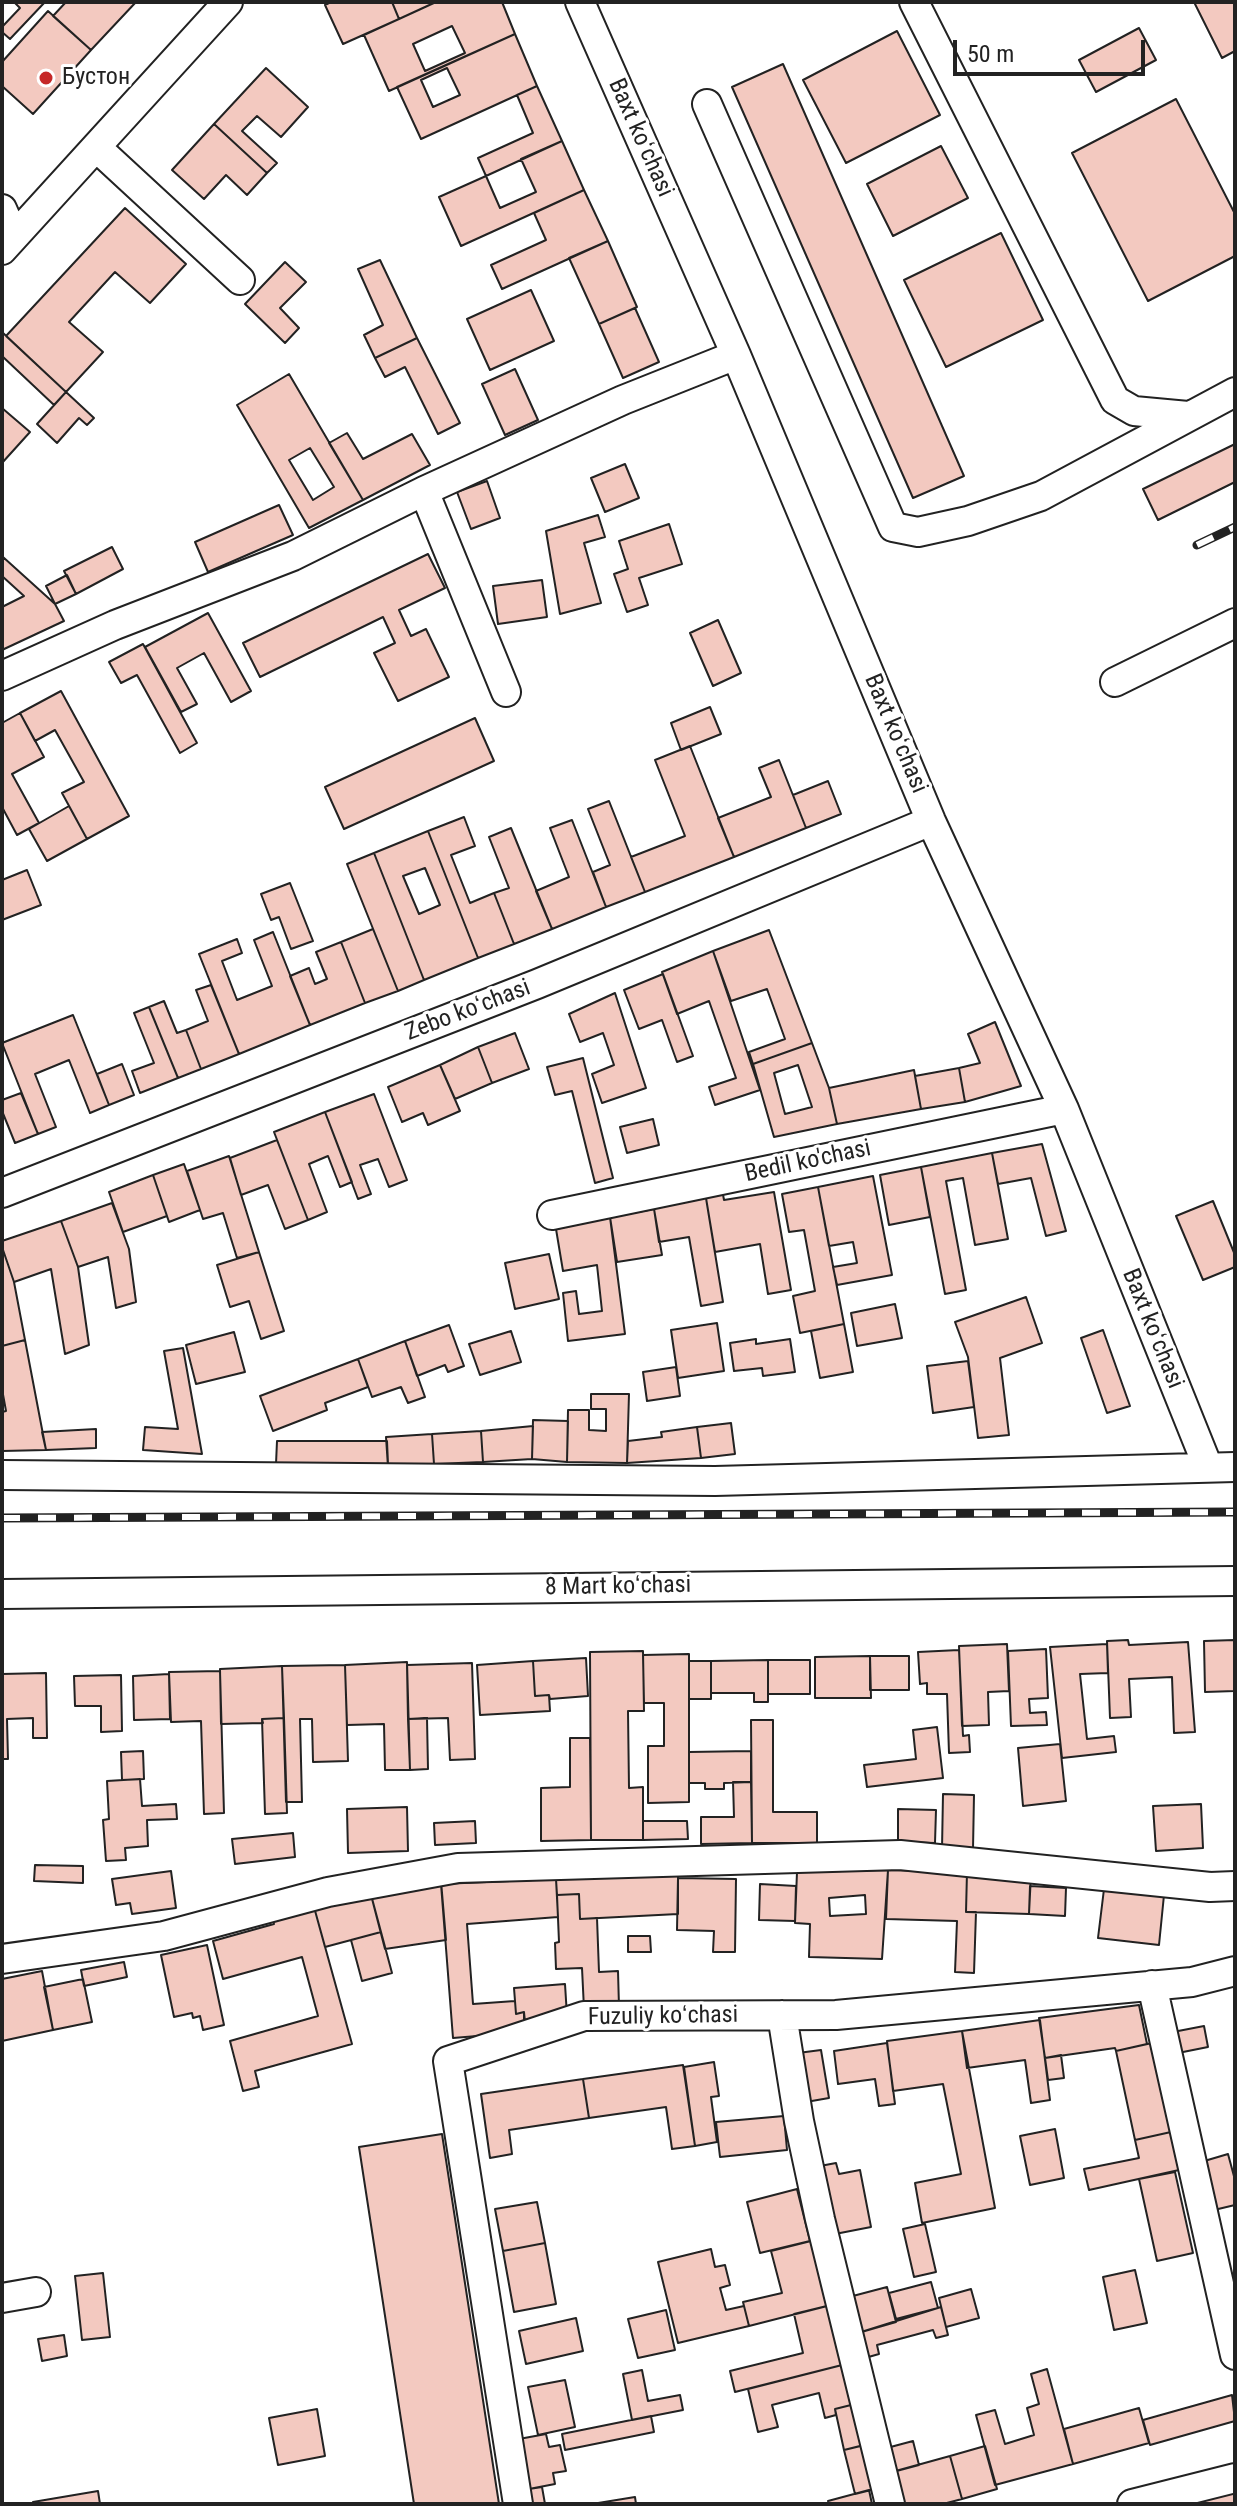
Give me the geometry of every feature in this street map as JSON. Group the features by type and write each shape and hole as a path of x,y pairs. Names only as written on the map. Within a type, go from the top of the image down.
{"street":[{"path":"8,243 228,2"},
{"name":"Baxt koʻchasi","path":"580,2 736,355 931,821 1064,1109 1221,1467"},
{"path":"914,2 1115,400 1134,411 1188,416"},
{"path":"707,104 893,527 918,532 968,521 1041,496 1235,392"},
{"path":"96,147 240,280"},
{"path":"2,209 8,243"},
{"path":"2,676 115,625 293,556 424,491 623,400 736,355"},
{"path":"424,491 506,692"},
{"path":"1115,682 1235,623"},
{"name":"Zebo koʻchasi","path":"2,1193 537,984 931,821"},
{"name":"Bedil ko'chasi","path":"552,1215 1064,1109"},
{"path":"2,1475 715,1481 1221,1467"},
{"name":"8 Mart koʻchasi","path":"2,1594 1235,1581"},
{"path":"2,1959 164,1936 328,1892 458,1868 900,1855 1210,1887 1235,1886"},
{"name":"Fuzuliy koʻchasi","path":"518,2504 448,2061 584,2016 836,2015 1192,1982 1235,1971"},
{"path":"1152,1985 1235,2355"},
{"path":"782,2015 799,2121 817,2205 890,2504"},
{"path":"2,2298 36,2292"},
{"path":"1132,2504 1235,2478"}],"building":[{"path":"14,2 45,2 10,39 2,32 2,27 20,8"},
{"path":"66,2 136,2 91,50 53,16"},
{"path":"331,2 392,2 399,19 343,44 325,5"},
{"path":"392,2 436,2 399,19"},
{"path":"436,2 502,2 515,34 389,91 364,35","holes":["452,26 465,53 425,71 413,44"]},
{"path":"1194,2 1235,2 1235,51 1222,58"},
{"path":"48,11 91,50 33,114 2,86 2,62"},
{"path":"1139,28 1156,60 1096,92 1079,60"},
{"path":"897,31 940,115 846,163 803,80"},
{"path":"515,34 537,86 421,139 397,87","holes":["447,68 460,95 433,107 421,80"]},
{"path":"783,64 964,476 913,498 732,87"},
{"path":"266,68 308,107 281,137 257,116 242,131 277,163 267,173 214,124"},
{"path":"537,86 562,141 486,176 478,158 533,133 517,95"},
{"path":"1176,99 1235,214 1235,256 1148,301 1072,153"},
{"path":"214,124 267,173 247,195 226,175 204,199 172,170"},
{"path":"562,141 584,190 461,246 439,197 486,176 500,208 536,192 521,159"},
{"path":"941,146 968,198 893,236 867,184"},
{"path":"584,190 608,241 502,289 491,265 546,240 534,213"},
{"path":"125,208 186,264 150,303 115,272 69,322 103,352 66,392 6,336"},
{"path":"1001,233 1043,320 946,367 904,280"},
{"path":"608,241 637,307 599,324 569,258"},
{"path":"380,260 417,338 375,358 364,335 383,325 358,269"},
{"path":"285,262 306,282 280,308 299,328 285,343 245,304"},
{"path":"531,290 554,341 490,370 467,319"},
{"path":"635,308 659,362 623,378 599,324"},
{"path":"2,332 66,392 54,405 2,356"},
{"path":"417,338 460,423 438,434 405,367 385,377 375,358"},
{"path":"515,369 538,420 505,435 482,384"},
{"path":"289,374 363,500 309,528 237,405","holes":["310,448 334,487 313,500 289,460"]},
{"path":"66,392 94,418 87,425 79,418 57,443 37,424"},
{"path":"2,408 30,432 2,463"},
{"path":"347,433 363,459 412,434 430,465 363,500 329,443"},
{"path":"1235,444 1235,482 1158,520 1143,489"},
{"path":"625,464 639,498 605,512 591,478"},
{"path":"487,481 500,518 471,529 457,492"},
{"path":"279,505 293,535 208,572 195,542"},
{"path":"598,515 605,537 584,543 601,603 560,614 546,531"},
{"path":"669,524 682,564 639,578 648,605 627,612 614,574 628,569 619,541"},
{"path":"112,547 123,569 76,594 64,571"},
{"path":"428,554 445,588 399,610 411,636 426,629 449,677 398,701 374,653 395,643 383,617 260,677 243,643"},
{"path":"3,557 55,604 64,621 2,650 2,607 24,596 2,576"},
{"path":"67,575 76,594 55,604 46,586"},
{"path":"542,580 547,617 498,624 493,586"},
{"path":"208,613 251,691 231,702 204,653 177,668 197,704 181,712 145,647"},
{"path":"718,620 741,673 713,686 690,633"},
{"path":"143,644 197,743 180,753 137,675 121,683 109,662"},
{"path":"61,691 129,816 87,839 62,793 84,782 55,730 35,741 20,713"},
{"path":"710,707 721,734 681,750 671,723"},
{"path":"20,713 44,757 12,774 39,823 17,835 2,807 2,723"},
{"path":"475,718 494,761 344,829 325,787"},
{"path":"690,746 734,857 645,892 631,857 685,836 655,760"},
{"path":"779,760 806,828 734,857 718,818 771,797 759,768"},
{"path":"828,781 841,814 806,828 793,795"},
{"path":"609,801 645,892 606,907 593,872 610,865 588,809"},
{"path":"69,806 87,839 47,861 29,829"},
{"path":"464,817 475,846 451,855 470,903 494,893 514,944 478,958 428,831"},
{"path":"572,820 606,907 552,929 536,891 569,877 550,828"},
{"path":"511,828 552,929 514,944 494,893 509,888 489,837"},
{"path":"428,831 478,958 424,980 374,853","holes":["425,868 440,905 419,914 403,876"]},
{"path":"374,853 424,980 398,991 347,864"},
{"path":"27,870 41,905 2,920 2,880"},
{"path":"290,883 313,941 291,949 279,917 271,920 261,894"},
{"path":"373,929 398,991 365,1003 341,942"},
{"path":"769,930 812,1043 753,1064 749,1052 785,1039 767,989 731,1001 713,951"},
{"path":"273,932 310,1025 239,1054 199,954 237,939 242,953 222,961 237,1000 272,986 254,940"},
{"path":"341,942 365,1003 310,1025 290,976 309,968 315,984 327,979 316,952"},
{"path":"713,951 760,1090 715,1105 709,1087 736,1078 709,1001 677,1014 662,972"},
{"path":"663,974 693,1056 677,1062 662,1020 639,1029 624,990"},
{"path":"211,985 239,1054 201,1069 186,1030 208,1021 196,990"},
{"path":"615,993 646,1088 602,1103 592,1074 614,1065 603,1033 580,1042 569,1014"},
{"path":"164,1001 177,1033 186,1030 201,1069 178,1078 149,1007"},
{"path":"149,1007 178,1078 140,1093 132,1071 154,1063 134,1013"},
{"path":"73,1015 109,1105 90,1113 69,1060 35,1074 56,1127 38,1134 2,1043"},
{"path":"995,1022 1021,1086 965,1102 959,1068 980,1063 968,1034"},
{"path":"515,1033 529,1069 492,1083 478,1047"},
{"path":"812,1043 829,1088 837,1124 774,1137 753,1064","holes":["798,1065 812,1107 785,1114 774,1073"]},
{"path":"478,1047 492,1083 455,1099 440,1065"},
{"path":"583,1058 613,1178 595,1183 572,1091 555,1095 547,1067"},
{"path":"122,1064 134,1095 109,1105 97,1074"},
{"path":"440,1065 460,1111 428,1125 423,1113 402,1122 388,1087"},
{"path":"959,1068 965,1102 921,1109 915,1076"},
{"path":"914,1070 921,1109 837,1124 829,1088"},
{"path":"21,1093 38,1134 15,1143 2,1111 2,1100"},
{"path":"374,1094 407,1180 389,1187 378,1159 360,1165 371,1194 358,1199 325,1112"},
{"path":"325,1112 352,1182 340,1187 328,1156 309,1164 327,1212 308,1220 274,1132"},
{"path":"653,1119 659,1145 627,1153 620,1127"},
{"path":"277,1140 308,1220 285,1229 268,1185 241,1195 230,1158"},
{"path":"1042,1144 1066,1231 1046,1236 1031,1178 998,1184 992,1153"},
{"path":"992,1153 1008,1239 975,1245 963,1178 946,1181 966,1290 945,1294 921,1167"},
{"path":"229,1156 259,1252 237,1258 223,1213 203,1219 187,1171"},
{"path":"184,1164 200,1210 169,1222 153,1175"},
{"path":"921,1167 930,1217 889,1225 880,1175"},
{"path":"153,1175 167,1216 123,1232 109,1192"},
{"path":"873,1176 892,1275 837,1285 833,1267 857,1263 853,1242 829,1246 818,1187"},
{"path":"818,1187 844,1324 800,1333 793,1296 815,1291 804,1230 789,1232 782,1194"},
{"path":"722,1189 724,1200 774,1192 791,1290 768,1294 760,1244 715,1252 705,1192"},
{"path":"705,1192 723,1302 701,1306 689,1237 659,1242 653,1202"},
{"path":"1213,1201 1235,1255 1235,1267 1203,1280 1176,1216"},
{"path":"112,1203 129,1249 136,1302 116,1308 108,1257 78,1267 61,1221"},
{"path":"654,1209 662,1255 617,1262 610,1217"},
{"path":"610,1217 625,1334 568,1341 563,1293 576,1291 579,1314 602,1311 597,1265 563,1271 556,1229"},
{"path":"61,1221 78,1267 89,1345 65,1354 51,1269 14,1282 2,1247 2,1241"},
{"path":"2,1247 14,1282 25,1340 2,1346"},
{"path":"259,1252 284,1331 261,1339 249,1301 230,1307 217,1265"},
{"path":"549,1254 559,1299 515,1309 505,1263"},
{"path":"1026,1297 1042,1343 1000,1358 1009,1435 978,1438 968,1357 955,1322"},
{"path":"895,1304 902,1338 857,1346 851,1313"},
{"path":"717,1323 724,1371 678,1378 671,1330"},
{"path":"844,1324 853,1372 820,1378 811,1331"},
{"path":"449,1325 464,1366 448,1372 445,1365 417,1376 405,1341"},
{"path":"1103,1330 1130,1406 1107,1413 1081,1338"},
{"path":"511,1331 521,1362 480,1375 469,1344"},
{"path":"234,1332 245,1372 196,1384 186,1345"},
{"path":"756,1339 756,1344 790,1339 795,1372 763,1376 762,1368 734,1371 730,1343"},
{"path":"25,1340 46,1450 2,1451 2,1412 6,1411 2,1389 2,1346"},
{"path":"405,1341 425,1397 408,1403 401,1387 372,1397 358,1359"},
{"path":"183,1348 202,1454 143,1450 145,1427 178,1429 164,1351"},
{"path":"358,1359 368,1387 325,1403 327,1410 273,1431 260,1396"},
{"path":"968,1361 974,1407 933,1413 927,1366"},
{"path":"676,1367 680,1396 647,1401 643,1372"},
{"path":"591,1394 629,1394 627,1463 567,1462 568,1410 589,1410 589,1430 606,1431 606,1409 591,1409"},
{"path":"533,1420 568,1421 567,1462 532,1459"},
{"path":"731,1423 735,1454 701,1458 697,1427"},
{"path":"533,1426 532,1459 483,1462 481,1431"},
{"path":"697,1427 701,1458 627,1463 628,1441 662,1437 661,1432"},
{"path":"96,1429 96,1448 46,1450 42,1432"},
{"path":"481,1431 483,1462 434,1464 432,1434"},
{"path":"432,1434 434,1464 388,1467 386,1437"},
{"path":"277,1441 387,1441 388,1464 276,1464"},
{"path":"1128,1640 1129,1645 1188,1642 1195,1732 1174,1733 1172,1677 1129,1679 1131,1717 1110,1718 1107,1641"},
{"path":"1235,1640 1235,1691 1205,1692 1204,1641"},
{"path":"1007,1644 1009,1691 988,1692 989,1725 962,1726 959,1646"},
{"path":"1107,1644 1108,1673 1080,1674 1087,1739 1114,1736 1116,1752 1062,1758 1050,1647"},
{"path":"1046,1649 1048,1698 1029,1699 1030,1713 1046,1712 1047,1725 1011,1726 1008,1651"},
{"path":"959,1650 963,1736 969,1735 970,1752 949,1753 947,1694 927,1694 927,1683 920,1684 918,1652"},
{"path":"643,1651 644,1711 628,1711 629,1788 643,1787 643,1840 591,1840 590,1652"},
{"path":"689,1654 689,1802 648,1803 648,1746 664,1746 664,1703 644,1703 643,1655"},
{"path":"870,1656 871,1698 815,1698 815,1657"},
{"path":"870,1656 909,1656 909,1690 870,1690"},
{"path":"586,1658 588,1696 550,1699 549,1695 535,1696 533,1661"},
{"path":"768,1660 768,1702 754,1702 754,1693 711,1693 711,1661"},
{"path":"768,1660 810,1660 810,1694 768,1694"},
{"path":"533,1661 535,1696 549,1695 550,1711 480,1715 477,1665"},
{"path":"689,1661 711,1661 711,1699 689,1699"},
{"path":"407,1662 410,1770 385,1770 384,1724 347,1725 345,1665"},
{"path":"472,1663 475,1759 450,1760 448,1718 408,1719 407,1665"},
{"path":"345,1665 348,1761 313,1762 312,1719 300,1719 302,1802 286,1802 282,1666"},
{"path":"282,1666 284,1718 262,1719 263,1723 221,1724 220,1669"},
{"path":"220,1671 224,1813 204,1814 201,1721 171,1722 169,1672"},
{"path":"46,1673 47,1738 33,1738 33,1718 7,1719 8,1759 2,1759 2,1674"},
{"path":"169,1674 170,1719 134,1720 133,1676"},
{"path":"121,1675 122,1731 101,1732 101,1706 75,1706 74,1676"},
{"path":"284,1718 287,1813 265,1814 262,1719"},
{"path":"427,1718 428,1769 410,1770 408,1719"},
{"path":"751,1720 773,1720 773,1812 817,1812 817,1843 752,1843"},
{"path":"937,1727 943,1778 867,1787 864,1765 916,1759 913,1730"},
{"path":"570,1738 590,1738 591,1840 541,1841 541,1788 570,1787"},
{"path":"1060,1744 1066,1801 1023,1806 1018,1748"},
{"path":"143,1751 144,1779 122,1780 121,1752"},
{"path":"751,1751 751,1782 724,1783 724,1789 705,1789 705,1783 689,1783 689,1752"},
{"path":"140,1779 142,1806 176,1804 177,1819 147,1820 148,1846 125,1848 126,1860 106,1861 103,1820 109,1819 107,1781"},
{"path":"733,1782 751,1782 752,1843 701,1844 701,1817 734,1817"},
{"path":"943,1794 974,1795 973,1849 942,1849"},
{"path":"1201,1804 1203,1848 1156,1851 1153,1806"},
{"path":"407,1807 408,1851 348,1853 347,1809"},
{"path":"898,1809 936,1810 935,1843 898,1842"},
{"path":"475,1821 476,1843 435,1845 434,1823"},
{"path":"643,1821 687,1821 688,1839 643,1840"},
{"path":"293,1833 295,1857 235,1864 232,1839"},
{"path":"35,1865 83,1866 83,1883 34,1881"},
{"path":"888,1870 882,1959 809,1957 810,1924 795,1923 797,1872","holes":["865,1895 866,1914 830,1916 829,1898"]},
{"path":"888,1870 967,1872 966,1912 976,1912 974,1973 955,1972 957,1921 886,1919"},
{"path":"171,1871 176,1908 132,1914 130,1903 116,1905 112,1879"},
{"path":"967,1872 1031,1874 1029,1914 966,1912"},
{"path":"678,1873 678,1914 580,1919 579,1894 557,1895 556,1879"},
{"path":"678,1878 736,1879 735,1952 713,1952 714,1931 677,1930"},
{"path":"556,1879 558,1917 467,1924 473,2004 515,2001 516,2014 524,2012 526,2032 453,2038 441,1884"},
{"path":"441,1881 446,1940 385,1949 370,1891"},
{"path":"760,1884 796,1886 795,1921 759,1920"},
{"path":"1030,1886 1066,1888 1065,1916 1029,1914"},
{"path":"1104,1889 1164,1895 1159,1945 1098,1938"},
{"path":"370,1891 381,1932 325,1947 314,1907"},
{"path":"579,1894 580,1919 597,1918 599,1972 618,1971 619,2007 584,2009 582,1968 556,1969 555,1943 559,1942 557,1895"},
{"path":"314,1907 352,2044 255,2071 259,2087 243,2091 230,2041 318,2016 302,1957 223,1979 213,1941 274,1924 272,1918"},
{"path":"381,1932 392,1973 362,1981 351,1940"},
{"path":"628,1936 650,1936 651,1952 628,1952"},
{"path":"207,1945 224,2025 203,2030 200,2016 193,2018 192,2013 174,2017 161,1955"},
{"path":"124,1962 127,1977 84,1986 81,1970"},
{"path":"42,1971 53,2030 2,2041 2,1979"},
{"path":"83,1979 92,2022 53,2030 44,1987"},
{"path":"565,1984 567,2016 524,2020 524,2012 516,2014 514,1988"},
{"path":"1139,2005 1147,2044 1116,2051 1115,2048 1045,2058 1039,2018"},
{"path":"1040,2020 1050,2100 1031,2103 1025,2060 967,2068 962,2031"},
{"path":"1204,2026 1208,2047 1178,2053 1173,2032"},
{"path":"962,2031 995,2208 922,2223 915,2183 961,2174 943,2084 893,2091 887,2041"},
{"path":"887,2043 895,2104 879,2106 875,2079 838,2084 834,2051"},
{"path":"1152,2043 1171,2132 1135,2140 1116,2051"},
{"path":"821,2050 829,2098 806,2102 798,2053"},
{"path":"1061,2055 1064,2078 1048,2080 1045,2058"},
{"path":"714,2062 719,2096 711,2097 717,2142 695,2146 684,2067"},
{"path":"683,2065 695,2146 672,2149 666,2107 589,2118 583,2079"},
{"path":"583,2079 589,2118 509,2130 512,2154 490,2158 481,2094"},
{"path":"784,2116 787,2150 720,2157 716,2122"},
{"path":"1055,2129 1064,2178 1030,2185 1020,2136"},
{"path":"1171,2132 1179,2170 1089,2190 1084,2169 1139,2158 1135,2140"},
{"path":"442,2134 499,2504 414,2504 359,2147"},
{"path":"1228,2154 1235,2180 1235,2205 1214,2210 1201,2162"},
{"path":"836,2163 839,2174 860,2170 871,2227 835,2234 820,2166"},
{"path":"1175,2172 1193,2253 1157,2261 1139,2179"},
{"path":"797,2189 810,2241 760,2253 747,2202"},
{"path":"537,2202 545,2243 503,2251 495,2209"},
{"path":"925,2224 936,2272 914,2277 903,2229"},
{"path":"819,2239 835,2304 749,2326 743,2302 782,2293 771,2251"},
{"path":"545,2243 556,2304 514,2312 503,2251"},
{"path":"711,2249 715,2267 725,2265 730,2285 720,2288 726,2310 744,2306 749,2326 678,2343 658,2262"},
{"path":"1135,2270 1147,2323 1114,2330 1103,2277"},
{"path":"103,2273 110,2337 82,2340 75,2276"},
{"path":"931,2282 938,2308 896,2319 889,2293"},
{"path":"887,2287 896,2322 858,2333 849,2297"},
{"path":"971,2289 979,2318 946,2327 939,2298"},
{"path":"835,2304 850,2363 735,2392 730,2371 803,2353 794,2314"},
{"path":"941,2307 948,2335 936,2338 933,2330 877,2345 879,2354 865,2358 858,2333"},
{"path":"666,2310 675,2350 638,2358 628,2319"},
{"path":"576,2318 583,2351 526,2364 519,2331"},
{"path":"64,2335 67,2356 42,2361 38,2339"},
{"path":"850,2363 859,2403 835,2409 836,2415 825,2418 819,2393 772,2405 778,2427 758,2432 748,2389"},
{"path":"1047,2369 1073,2464 995,2485 976,2415 995,2410 1005,2444 1034,2435 1027,2408 1039,2404 1031,2374"},
{"path":"642,2370 648,2401 680,2395 683,2410 632,2420 623,2374"},
{"path":"565,2380 575,2427 538,2435 528,2387"},
{"path":"1232,2395 1235,2421 1150,2445 1143,2420"},
{"path":"859,2403 869,2444 844,2450 835,2409"},
{"path":"1139,2408 1149,2443 1073,2464 1064,2429"},
{"path":"317,2409 325,2456 278,2465 269,2418"},
{"path":"651,2416 654,2432 565,2450 562,2434"},
{"path":"546,2434 549,2447 560,2445 566,2471 553,2473 555,2484 529,2489 519,2439"},
{"path":"913,2441 919,2465 889,2473 883,2449"},
{"path":"864,2445 875,2489 855,2494 844,2450"},
{"path":"985,2446 997,2489 962,2499 950,2456"},
{"path":"950,2456 962,2499 943,2504 901,2504 892,2472"},
{"path":"542,2487 545,2504 532,2504 529,2489"},
{"path":"869,2490 872,2504 829,2504 828,2501"},
{"path":"1235,2490 1235,2504 1182,2504"},
{"path":"98,2491 100,2504 33,2504 33,2502"},
{"path":"635,2497 636,2504 592,2504"}],"railway":[{"path":"1197,545 1235,527"},
{"path":"2,1518 1235,1512"}],"place":[{"name":"Бустон","path":"46,78"}]}
